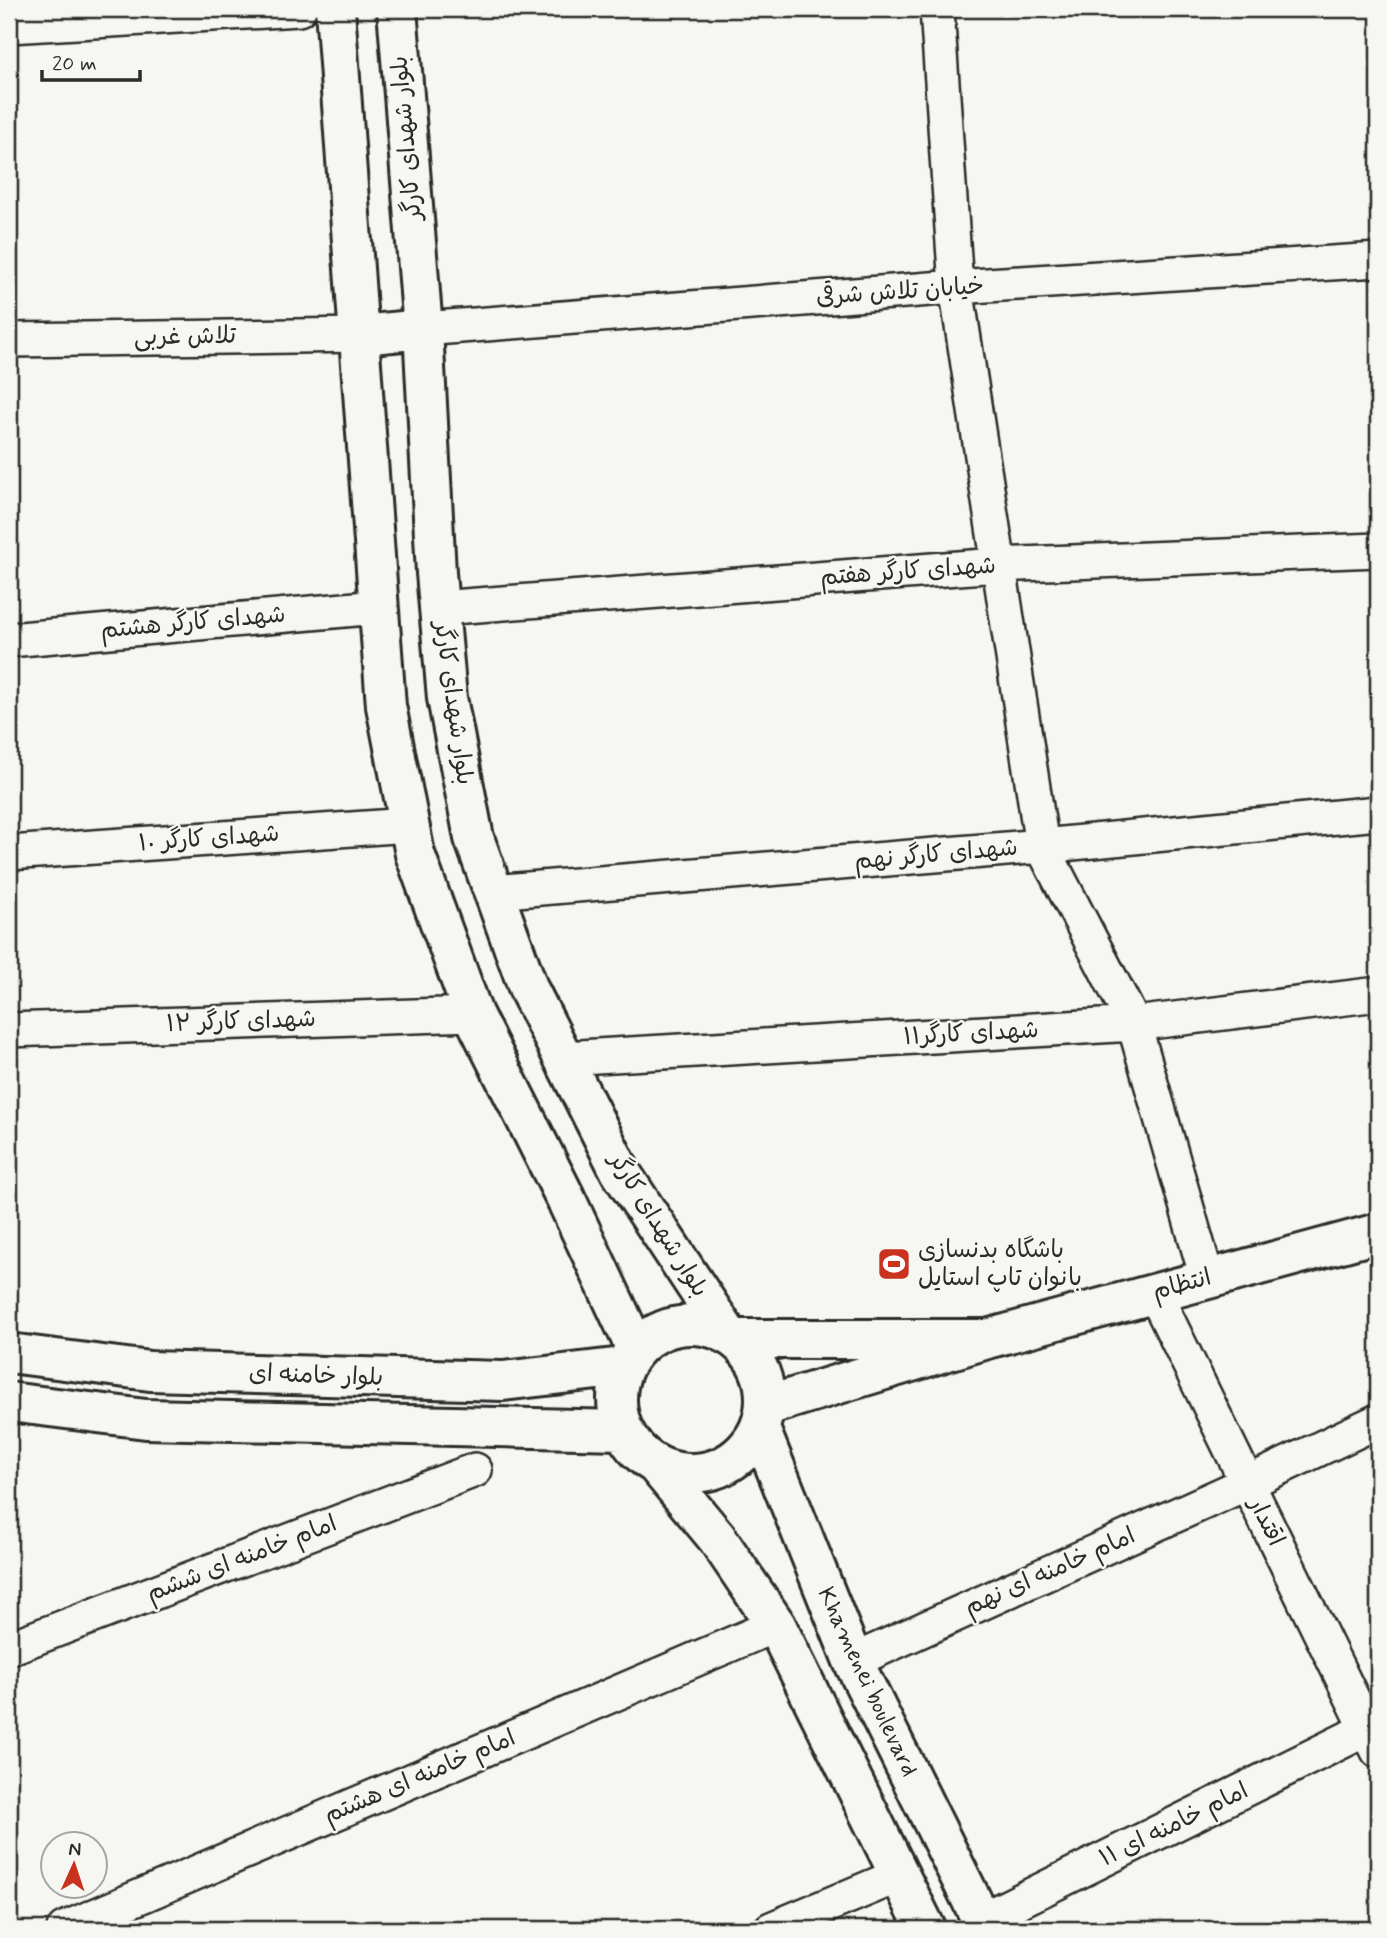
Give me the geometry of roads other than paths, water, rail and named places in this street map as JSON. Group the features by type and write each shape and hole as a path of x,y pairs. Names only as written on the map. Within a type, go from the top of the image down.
{"street":[{"path":"9,26 299,9"},
{"path":"335,9 361,335 386,706 415,854 473,1014 565,1197 630,1358"},
{"path":"397,9 406,9"},
{"name":"بلوار شهدای کارگر","path":"397,9 423,329 439,608 447,698 474,838 529,990 620,1171 732,1337"},
{"path":"937,9 956,287 1042,846 1134,1024 1207,1278"},
{"name":"خیابان تلاش شرقی","path":"423,329 956,287 1378,260"},
{"path":"361,335 423,329"},
{"name":"تلاش غربی","path":"9,340 361,335"},
{"name":"شهدای کارگر هفتم","path":"439,608 997,565 1378,550"},
{"name":"شهدای کارگر هشتم","path":"9,640 378,607"},
{"name":"شهدای کارگر نهم","path":"493,892 1042,846 1378,813"},
{"name":"شهدای کارگر ۱۰","path":"9,853 409,825"},
{"name":"شهدای کارگر۱۱","path":"563,1058 1134,1024 1378,994"},
{"name":"شهدای کارگر ۱۲","path":"9,1030 473,1014"},
{"name":"انتظام","path":"987,1339 1378,1233"},
{"name":"اقتدار","path":"1154,1292 1373,1740"},
{"path":"658,1467 681,1474 706,1473 729,1464 747,1449 763,1418 764,1381 754,1357 732,1337 710,1327 689,1325 670,1328 651,1336 630,1358 617,1387 617,1409 623,1430 631,1445 658,1467 717,1538 776,1625 926,1929"},
{"path":"732,1337 987,1339"},
{"path":"763,1418 987,1339"},
{"name":"بلوار خامنه ای","path":"9,1353 150,1371 503,1381 630,1358"},
{"name":"بلوار خامنه ای","path":"9,1402 146,1419 623,1430"},
{"name":"Khamenei boulevard","path":"763,1418 853,1661 983,1925"},
{"name":"امام خامنه ای نهم","path":"853,1661 1378,1421"},
{"name":"امام خامنه ای ششم","path":"9,1648 475,1469"},
{"name":"امام خامنه ای هشتم","path":"64,1929 776,1625"},
{"name":"امام خامنه ای ۱۱","path":"983,1925 1373,1740"},
{"path":"771,1929 900,1875"}],"place":[{"name":"باشگاه بدنسازی بانوان تاپ استایل","path":"894,1264"}]}
